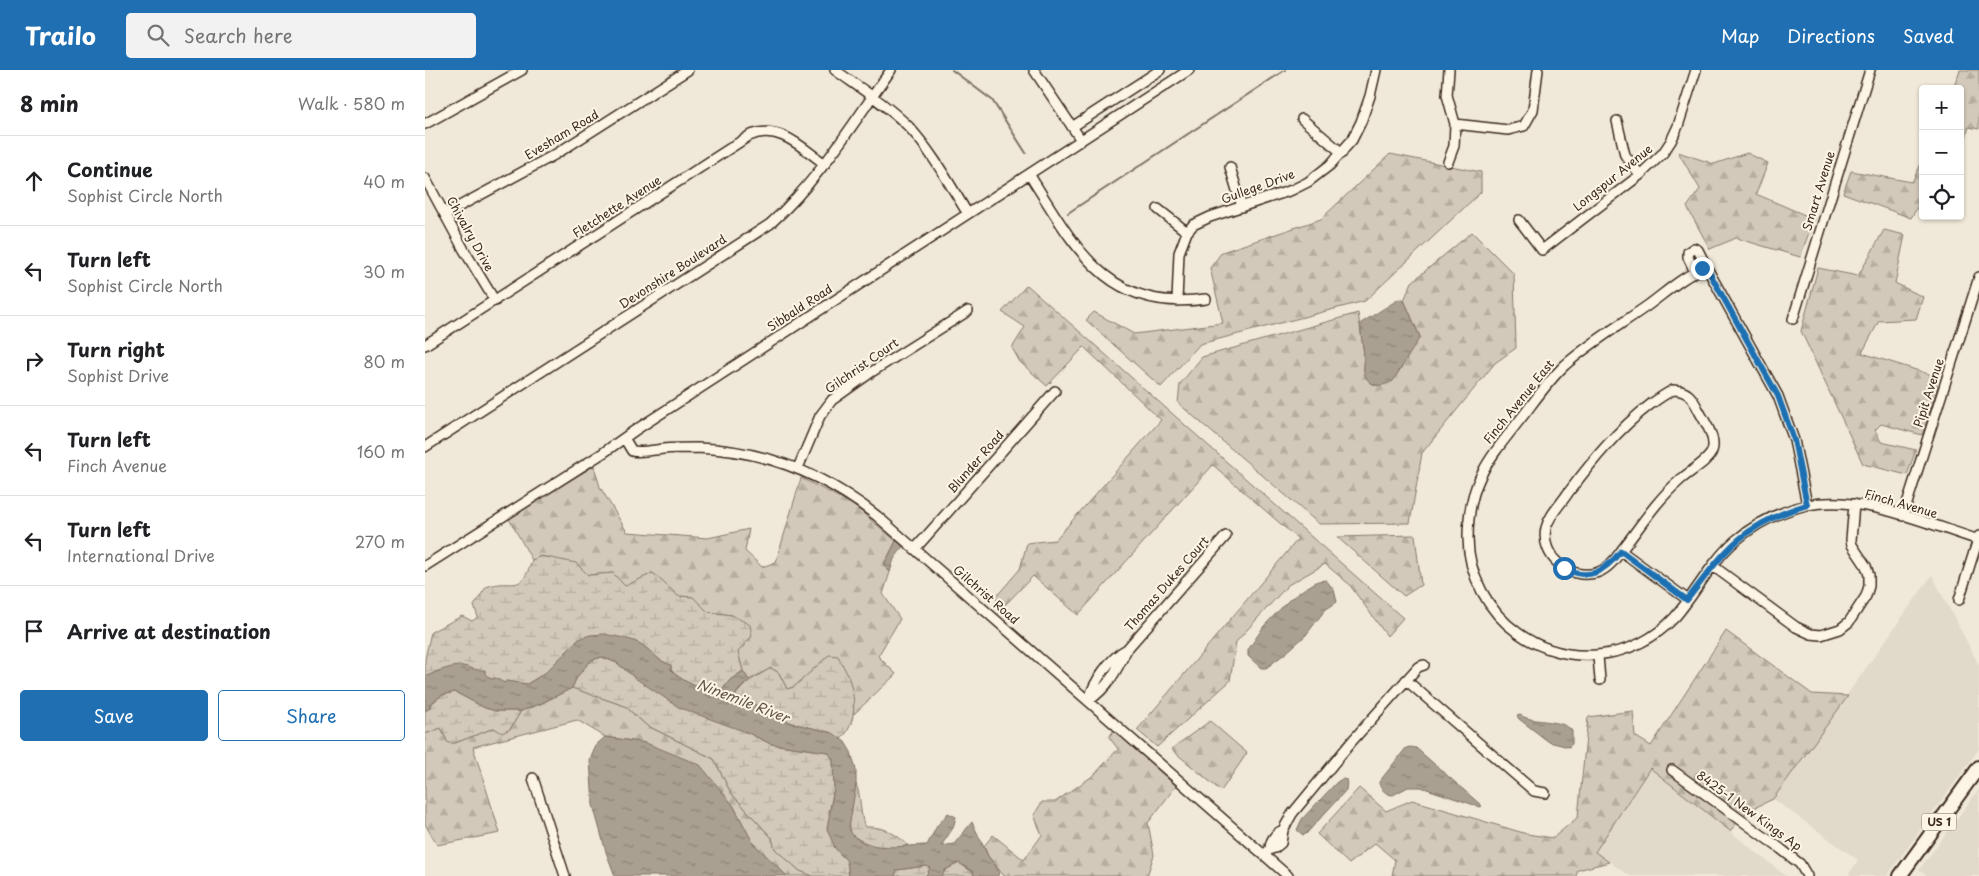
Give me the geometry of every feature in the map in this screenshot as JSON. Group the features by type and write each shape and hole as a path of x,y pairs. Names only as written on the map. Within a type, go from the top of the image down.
{"highway":[{"name":"US 1","path":"1899,876 1979,767"}],"street":[{"path":"425,124 522,70"},
{"name":"Evesham Road","path":"445,214 556,154 688,70"},
{"path":"835,70 872,96 909,128 924,146 968,214"},
{"name":"Devonshire Boulevard","path":"425,447 770,224 810,185 891,70"},
{"path":"1034,70 1081,140"},
{"path":"1072,127 1159,70"},
{"name":"Sibbald Road","path":"425,566 1189,70"},
{"name":"Gullege Drive","path":"1187,232 1201,220 1279,195 1308,182 1330,165 1352,140 1361,122 1376,70"},
{"path":"1448,162 1454,146 1455,124 1447,95 1449,70"},
{"path":"1455,124 1508,130 1524,126 1533,110 1538,70"},
{"name":"Longspur Avenue","path":"1519,220 1542,250 1653,164 1671,141 1695,70"},
{"name":"Smart Avenue","path":"1793,319 1870,70"},
{"path":"1302,119 1342,153"},
{"path":"1617,121 1625,155 1640,175"},
{"name":"Fletchette Avenue","path":"425,345 749,136 758,132 777,132 825,164"},
{"path":"1230,167 1242,207"},
{"path":"1029,174 1074,243 1097,270 1117,284 1142,295 1158,299 1188,302 1206,299"},
{"name":"Chivalry Drive","path":"425,178 472,264 495,300"},
{"path":"1158,209 1187,232 1179,253 1177,301"},
{"name":"Finch Avenue East","path":"1469,527 1475,490 1483,469 1549,381 1575,356 1702,270 1778,396 1794,440 1807,505"},
{"name":"Pipit Avenue","path":"1903,516 1979,277"},
{"name":"Gilchrist Court","path":"798,468 820,416 832,400 870,373 968,311"},
{"path":"1680,390 1690,396 1694,402 1713,439 1712,452 1706,460 1676,483 1657,502 1621,551 1605,569 1597,573 1579,574 1571,572 1557,563 1551,555 1546,536 1551,517 1610,440 1640,412 1667,393 1680,390"},
{"name":"Blunder Road","path":"915,550 1055,391"},
{"name":"Gilchrist Road","path":"624,438 632,451 637,452 692,448 725,450 772,459 825,480 857,500 1088,701 1267,852 1287,876"},
{"name":"Finch Avenue","path":"1469,527 1469,551 1476,578 1490,605 1506,624 1528,640 1551,651 1575,656 1599,656 1631,647 1653,635 1676,616 1713,566 1745,533 1773,517 1807,505 1838,503 1870,506 1979,539"},
{"path":"1713,566 1796,627 1811,634 1821,635 1840,629 1849,622 1866,596 1869,586 1869,575 1851,540 1854,504"},
{"name":"Thomas Dukes Court","path":"1088,701 1091,689 1117,654 1127,649 1226,536"},
{"path":"1959,600 1979,539"},
{"path":"1621,551 1687,600"},
{"path":"1599,656 1600,680"},
{"path":"1267,852 1281,843 1283,830 1292,814 1328,770 1418,667 1424,665"},
{"path":"1407,680 1534,791 1545,794"},
{"name":"8425-1 New Kings Ap","path":"1672,770 1781,849 1800,864 1807,876"},
{"path":"533,778 565,876"}],"shaded area":[{"path":"1932,575 1979,665 1979,749 1887,876 1851,876 1849,874 1858,860 1773,799"},
{"path":"1650,768 1786,876 1630,876 1595,852"},
{"path":"1979,789 1979,876 1927,876 1919,870"}],"green space":[{"path":"1960,70 1979,70 1979,129 1969,127 1964,143 1964,85 1954,85"},
{"path":"1678,152 1714,164 1747,153 1768,163 1756,194 1814,219 1800,257 1736,238 1710,249 1687,207 1700,189"},
{"path":"1390,154 1481,172 1481,192 1365,301 1200,344 1161,387 1086,320 1094,312 1134,334 1223,323 1210,268 1222,252 1321,219"},
{"path":"1919,168 1919,205 1911,218 1843,193 1851,171 1912,182"},
{"path":"1884,230 1905,235 1895,283 1923,297 1916,319 1879,321 1862,353 1932,375 1938,386 1922,435 1881,424 1875,430 1881,442 1916,450 1907,475 1863,464 1801,331 1818,268 1858,276"},
{"path":"1472,232 1514,274 1516,348 1495,363 1422,453 1410,523 1319,524 1178,403 1180,384 1202,357 1358,313 1365,359 1364,369 1371,383 1378,386 1420,337 1404,300 1412,282"},
{"path":"1027,285 1403,618 1387,636 1349,584 1325,564 1288,585 1236,642 1230,681 1157,747 1137,730 1298,539 1213,465 1078,615 1033,576 1003,607 995,598 1020,569 1027,543 1055,540 1161,420 1084,347 1047,386 1020,362 1012,348 1025,327 1002,312"},
{"path":"594,466 600,487 627,532 708,538 749,529 745,551 762,567 776,562 801,478 852,504 896,541 884,565 890,572 883,594 900,619 878,656 896,674 854,714 850,682 829,655 794,687 787,689 779,673 771,668 749,680 743,671 738,652 752,636 732,615 708,612 693,597 678,596 653,573 625,587 613,573 588,575 541,556 532,560 508,517"},
{"path":"1415,535 1421,585 1404,596 1337,537"},
{"path":"541,556 576,563 588,575 613,573 625,586 653,573 678,596 693,597 708,612 732,615 750,625 752,636 738,652 743,671 730,680 720,693 714,692 681,679 671,670 671,665 658,659 642,645 627,639 603,638 579,639 545,673 527,684 506,681 504,683 491,680 485,674 462,666 438,671 425,677 425,659 431,632 462,616 472,621 478,617 474,606 486,587 496,584 515,584 520,582 528,571 532,560"},
{"path":"1726,631 1812,694 1848,696 1773,799 1748,811 1730,831 1650,768 1595,852 1609,862 1578,870 1576,876 1392,876 1395,860 1375,843 1349,864 1317,834 1359,788 1386,811 1412,800 1527,834 1553,838 1578,817 1588,717 1633,711 1635,736 1651,746"},
{"path":"829,655 838,656 852,689 854,705 852,720 850,727 841,739 824,731 798,725 734,699 745,685 771,668 779,673 787,689 794,687"},
{"path":"602,657 617,663 635,678 771,744 828,752 833,759 834,788 829,813 835,848 847,861 849,876 813,876 800,871 775,849 772,838 731,793 714,759 646,725 625,706 572,688 583,668 591,661"},
{"path":"572,688 625,706 646,725 714,759 731,793 772,838 775,849 800,871 813,876 787,876 753,843 733,805 646,743 605,737 577,720 473,747 500,833 437,845 425,824 425,734 441,728 448,742 455,743 494,728 510,729 521,711"},
{"path":"455,692 485,708 496,711 521,711 510,729 502,733 494,728 455,743 448,743 441,728 425,734 425,711 442,695"},
{"path":"1210,721 1247,753 1221,791 1171,749"},
{"path":"1114,730 1176,786 1148,823 1154,855 1147,876 1004,876 988,856 984,846 993,835 1024,860 1042,835 1034,815 1042,802 1055,802 1094,775 1118,749 1109,737"},
{"path":"856,784 865,827 888,831 908,845 894,848 878,847 851,834 849,820"},
{"path":"959,863 973,872 974,876 942,876 945,870"},
{"path":"926,866 930,868 926,876 895,876 897,870"}],"water":[{"path":"1399,299 1404,300 1420,337 1393,381 1384,385 1375,385 1369,381 1364,372 1361,323"},
{"path":"896,541 899,541 903,547 894,559 890,572 884,565"},
{"path":"1326,580 1334,590 1337,602 1325,610 1306,635 1287,652 1266,668 1261,668 1248,656 1248,650 1264,626 1289,600 1318,581"},
{"path":"604,634 638,643 658,659 671,665 671,670 681,679 707,690 720,693 730,680 743,671 749,680 737,692 734,699 751,703 792,723 833,733 845,742 851,752 856,770 856,784 849,828 854,836 862,842 883,847 927,845 937,826 948,813 956,817 953,828 941,846 954,844 972,822 988,856 999,871 998,876 974,876 973,872 959,863 945,870 942,876 926,876 930,868 926,866 897,870 895,876 849,876 847,861 835,848 827,829 834,788 833,759 828,752 771,744 746,732 680,708 635,678 617,663 602,657 591,660 577,677 572,688 521,711 496,711 485,708 455,692 442,695 430,704 430,708 425,711 425,677 434,673 456,666 464,666 485,670 485,674 491,679 496,678 504,683 506,681 527,684 545,673 579,639 590,635"},
{"path":"1520,715 1568,727 1572,731 1572,744 1569,747 1549,742 1519,719 1517,716"},
{"path":"605,737 646,743 700,765 733,805 753,843 787,876 615,876 593,805 590,760 596,745"},
{"path":"1406,748 1416,748 1482,806 1480,807 1421,787 1408,787 1393,795 1383,791 1379,782"},
{"path":"1342,779 1347,780 1346,790 1303,835 1297,830 1302,819"}],"waterway":[{"path":"952,70 992,100 1026,153"},
{"path":"1068,213 1285,70"}],"route":[{"path":"1564,568 1579,574 1597,573 1605,569 1621,551 1687,600 1723,554 1745,533 1786,511 1807,505 1794,440 1778,396 1708,270 1702,268"}],"water label":[{"name":"Ninemile River","path":"743,701"}]}
